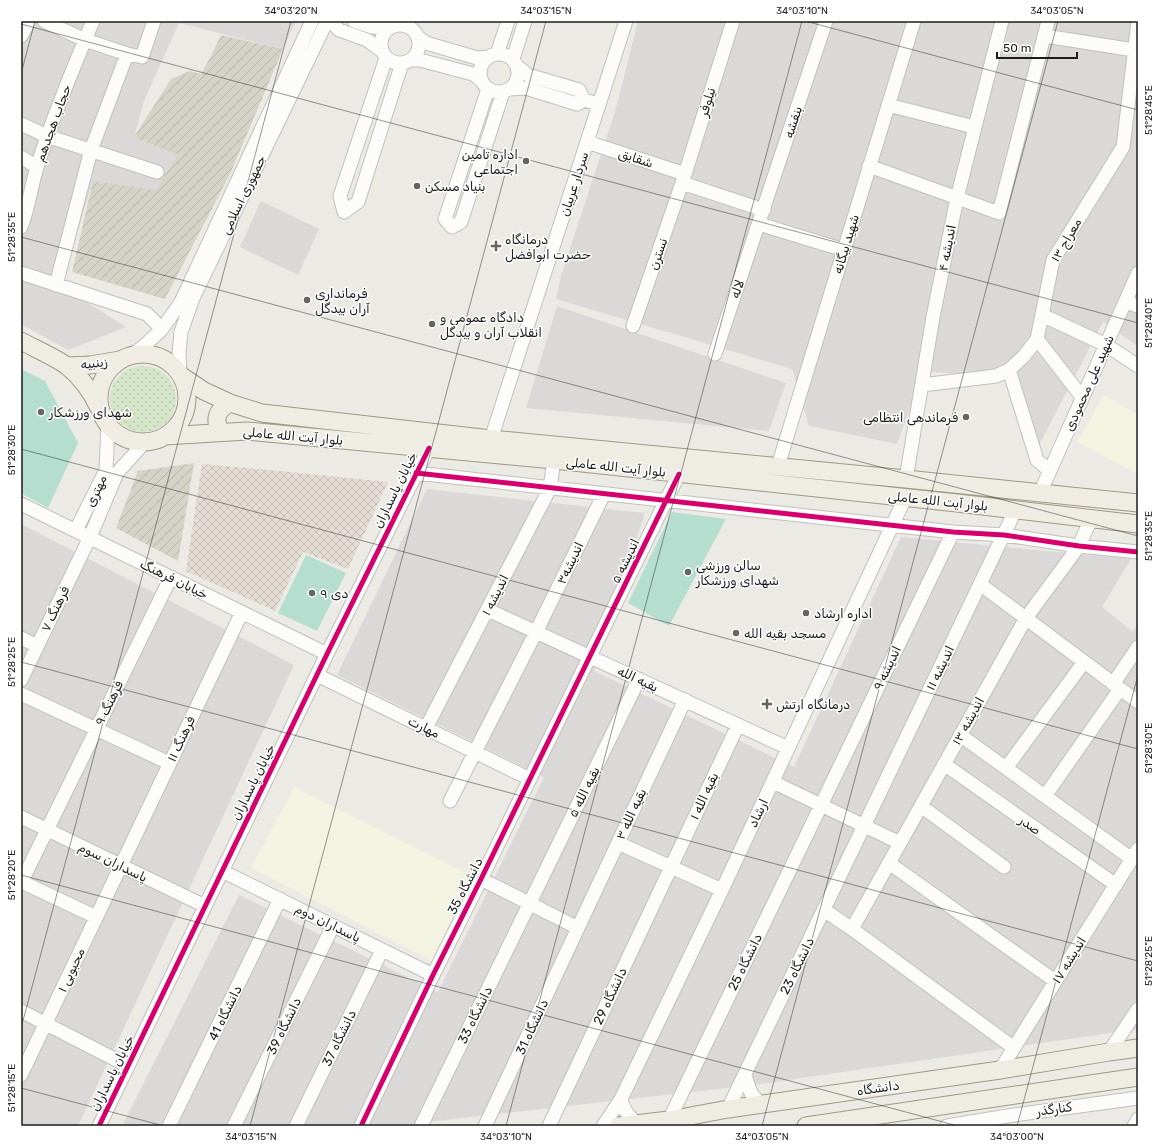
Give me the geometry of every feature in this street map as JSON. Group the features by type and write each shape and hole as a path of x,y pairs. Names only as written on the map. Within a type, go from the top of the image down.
{"main road":[{"name":"زینبیه","path":"21,341 67,366 94,397 105,420"},
{"path":"145,353 160,357 173,365 181,376 187,392 186,406 182,418 175,429 165,436 153,441 145,442 128,439 117,434 105,420 99,402 100,390 104,378 111,368 126,357 145,353"},
{"name":"زینبیه","path":"67,366 90,365 126,357"},
{"name":"بلوار آیت‌ الله عاملی","path":"181,376 204,391 230,403 262,413 491,439 778,466 1138,503"},
{"path":"221,432 217,426 217,415 222,407 230,403"},
{"name":"بلوار آیت‌ الله عاملی","path":"165,436 247,431 554,460 1016,509 1138,524"},
{"path":"1133,1049 1135,1077"},
{"name":"دانشگاه","path":"618,1126 669,1120 1133,1049"},
{"name":"دانشگاه","path":"806,1126 1135,1077"}],"street":[{"path":"21,36 29,21"},
{"path":"44,21 85,40 126,54 142,57 154,21"},
{"name":"حجاب هجدهم","path":"22,220 47,136 93,21"},
{"name":"جمهوری اسلامی","path":"126,357 144,346 162,329 180,302 312,21"},
{"name":"جمهوری اسلامی","path":"181,376 179,353 181,332 193,298 327,21"},
{"path":"331,21 339,30 367,40 391,61 406,62 420,60 473,74 495,92 526,88 577,104 584,100 599,104"},
{"path":"354,21 372,27 395,25 416,29 426,43 477,58 493,55 508,56 528,75 579,90 584,100"},
{"path":"508,21 493,55 484,61 481,67 480,73 484,84 445,219 452,227 461,222 507,91 515,85 518,79 519,72 515,62 525,21"},
{"name":"سردار عربیان","path":"491,439 626,21"},
{"name":"نیلوفر","path":"683,178 732,21"},
{"name":"بنفشه","path":"759,224 826,21"},
{"name":"شهید بیگانه","path":"778,466 914,21"},
{"name":"اندیشه ۴","path":"906,479 933,317 957,198 1002,21"},
{"path":"869,166 999,213 1048,21"},
{"name":"معراج ۱۳","path":"922,385 996,376 1009,370 1024,356 1037,339 1053,260 1123,148 1138,22"},
{"path":"395,25 384,32 380,44 384,54 340,196 344,212 358,202 406,62 415,56 418,50 419,44 416,29"},
{"path":"1045,36 1134,50"},
{"path":"56,285 91,150 126,54"},
{"path":"888,105 974,127"},
{"path":"21,124 47,136 157,172"},
{"name":"شقایق","path":"587,142 764,210"},
{"path":"21,157 37,167"},
{"name":"نسترن","path":"633,326 683,178"},
{"path":"759,224 844,250"},
{"name":"لاله","path":"715,354 759,224"},
{"name":"شهید علی محمودی","path":"1040,493 1138,272"},
{"path":"21,273 147,314 162,329"},
{"path":"1125,302 1138,306"},
{"path":"1042,315 1106,345 1138,366"},
{"path":"1037,339 1082,397"},
{"path":"1009,370 1037,460 1050,471"},
{"name":"مهتری","path":"76,530 106,470 105,420"},
{"name":"مهتری","path":"90,538 117,473 145,442"},
{"name":"خیابان پاسداران","path":"99,1126 327,654 429,448"},
{"name":"اندیشه ۱","path":"426,728 550,488 554,460"},
{"path":"416,473 953,532 1004,535 1079,546 1138,552"},
{"name":"اندیشه ۵","path":"590,657 680,474"},
{"name":"اندیشه۳","path":"450,801 604,494"},
{"name":"ارشاد","path":"603,1126 621,1099 722,890 905,498"},
{"name":"خیابان فرهنگ","path":"22,506 76,530 327,654"},
{"name":"اندیشه ۱۱","path":"864,826 1016,509"},
{"name":"اندیشه ۱۳","path":"852,929 1026,618 1079,546 1092,519"},
{"name":"اندیشه ۹","path":"821,805 953,532"},
{"name":"فرهنگ ۷","path":"21,680 90,538"},
{"name":"فرهنگ ۹","path":"21,883 171,577"},
{"path":"980,584 1138,702"},
{"name":"بقیه الله","path":"488,610 788,748"},
{"name":"فرهنگ ۱۱","path":"121,865 242,612"},
{"path":"21,638 37,646"},
{"path":"1045,796 1116,686 1138,647"},
{"name":"دانشگاه 35","path":"361,1126 433,975 590,657"},
{"path":"1006,768 1084,662"},
{"name":"مهارت","path":"317,675 530,779"},
{"name":"بقیه الله ۵","path":"529,904 639,679"},
{"path":"21,694 170,763"},
{"name":"بقیه الله ۳","path":"578,928 685,700"},
{"name":"بقیه الله ۱","path":"671,867 738,725"},
{"path":"960,735 1045,796 1135,854"},
{"name":"صدر","path":"944,764 1116,885"},
{"path":"773,782 900,843"},
{"name":"دانشگاه 25","path":"669,1120 821,805"},
{"path":"920,806 1004,867"},
{"name":"پاسداران سوم","path":"21,817 205,906"},
{"name":"دانشگاه 23","path":"728,1110 864,826"},
{"path":"618,843 722,890"},
{"name":"اندیشه ۱۷","path":"1000,1070 1135,854"},
{"path":"889,863 1055,981"},
{"name":"محبوبی ۱","path":"21,1076 121,865"},
{"name":"دانشگاه 29","path":"549,1126 671,867"},
{"name":"پاسداران دوم","path":"222,871 433,975"},
{"path":"481,879 578,928"},
{"path":"21,883 96,917"},
{"name":"دانشگاه 41","path":"169,1126 280,899"},
{"name":"دانشگاه 33","path":"421,1126 529,904"},
{"path":"824,910 1014,1048"},
{"name":"دانشگاه 39","path":"234,1126 333,926"},
{"name":"دانشگاه 31","path":"485,1126 578,928"},
{"name":"دانشگاه 37","path":"296,1126 382,950"},
{"path":"1109,1052 1138,1009"},
{"path":"21,1011 128,1066"},
{"path":"745,1076 751,1093 761,1105"},
{"name":"کنارگذر","path":"947,1126 1138,1098"},
{"path":"621,1099 627,1114 637,1124"},
{"path":"1134,1126 1138,1119"}],"shaded area":[{"path":"21,21 296,21 283,49 179,23 144,101 134,137 177,155 156,191 93,181 61,286 126,327 68,350 21,324"},
{"path":"638,21 1138,21 1138,346 1103,322 1037,449 1013,379 924,371 897,444 809,426 792,369 556,299 561,276 615,112"},
{"path":"221,35 283,49 230,174 165,299 72,272 93,181 156,190 177,155 134,137 171,79 190,71 201,74"},
{"path":"261,201 319,229 298,275 240,247"},
{"path":"557,306 786,383 769,431 526,408"},
{"path":"1104,395 1138,414 1138,474 1077,442"},
{"path":"194,463 178,561 116,528 138,471"},
{"path":"202,464 388,482 348,569 303,552 275,611 186,571"},
{"path":"427,489 645,513 594,671 794,767 901,537 1131,559 1102,607 1132,631 1138,627 1138,1029 754,1085 391,1126 122,1126 239,895 438,992 544,777 337,675"},
{"path":"21,524 294,665 78,1126 21,1126"},
{"path":"294,787 472,876 432,961 251,868"}],"green space":[{"path":"143,366 156,369 166,376 173,386 176,399 173,412 166,422 156,429 143,432 130,429 120,422 113,412 110,399 113,386 120,376 130,369"},
{"name":"شهدای ورزشکار","path":"21,369 45,381 78,443 48,508 21,493"},
{"path":"672,512 726,519 669,626 628,603"},
{"name":"۹ دی","path":"306,555 346,573 317,631 278,613"}],"cycle path":[{"path":"99,1126 327,654 429,448"},
{"path":"416,473 953,532 1004,535 1079,546 1138,552"},
{"path":"361,1126 433,975 679,474"}],"place":[{"name":"اداره تامین اجتماعی","path":"526,161"},
{"name":"بنیاد مسکن","path":"417,186"},
{"name":"درمانگاه حضرت ابوافضل","path":"496,246"},
{"name":"فرمانداری آران بیدگل","path":"307,300"},
{"name":"دادگاه عمومی و انقلاب آران و بیدگل","path":"432,324"},
{"name":"شهدای ورزشکار","path":"41,412"},
{"name":"فرماندهی انتظامی","path":"966,417"},
{"name":"سالن ورزشی شهدای ورزشکار","path":"688,572"},
{"name":"۹ دی","path":"312,593"},
{"name":"اداره ارشاد","path":"806,613"},
{"name":"مسجد بقیه الله","path":"736,633"},
{"name":"درمانگاه ارتش","path":"767,704"}]}
